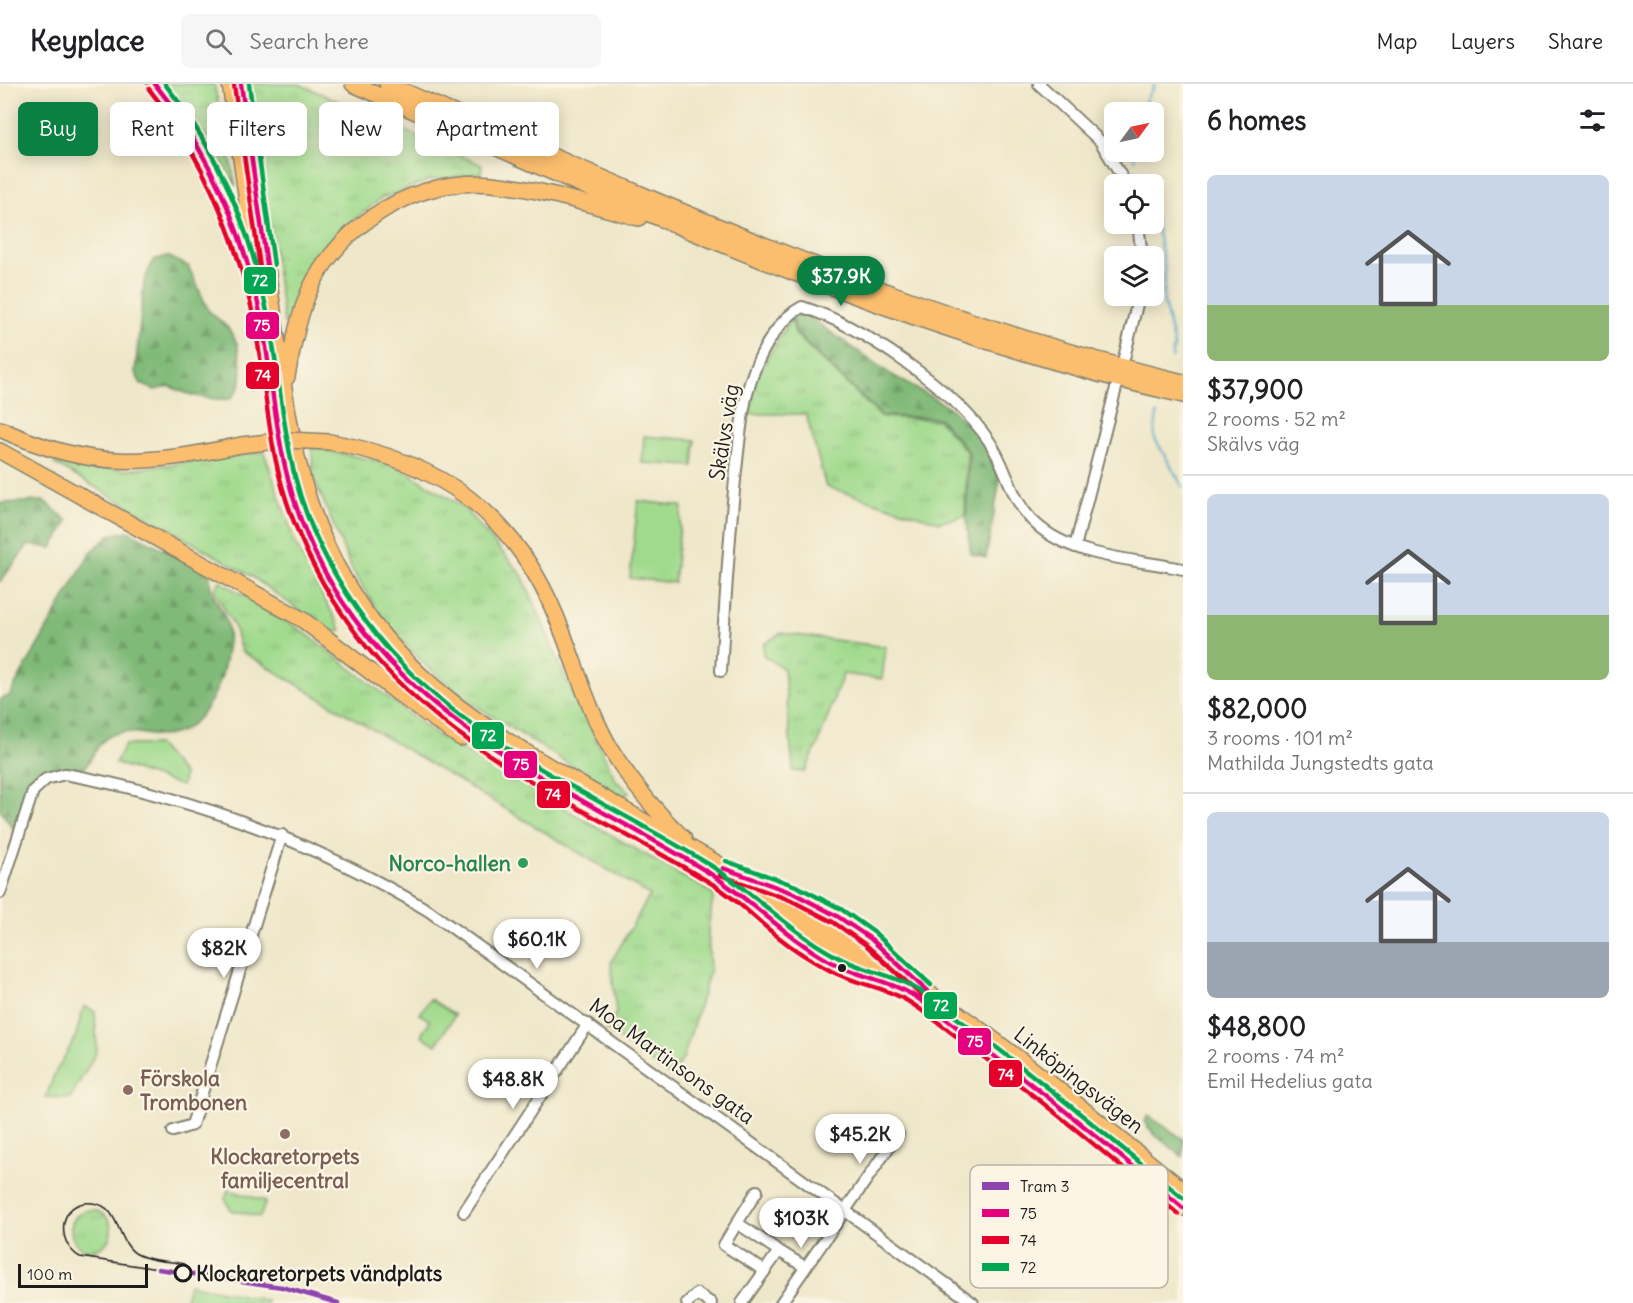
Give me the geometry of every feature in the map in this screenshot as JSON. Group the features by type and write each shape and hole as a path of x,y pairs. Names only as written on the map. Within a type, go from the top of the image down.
{"highway":[{"path":"155,84 188,129 217,180 241,242 259,309"},
{"path":"230,84 259,309 287,476 300,515 336,590 373,633 411,684 465,730 510,759"},
{"path":"241,84 285,392 299,471 311,509 373,633 472,719 509,744 701,855"},
{"path":"353,84 693,233 817,283 1035,355 1183,395"},
{"path":"387,84 604,180 754,243 886,294 1038,343 1183,382"},
{"path":"285,392 303,309 311,288 329,258 366,221 413,195 454,185 511,187 578,201 693,233"},
{"path":"0,429 62,453 114,461 163,460 241,445 286,440 330,442 363,448 417,466 462,492 500,524 532,567 546,591 593,711 611,750 655,809 701,855"},
{"path":"0,451 282,608 324,635 448,729 474,745 510,759"},
{"name":"Linköpingsvägen","path":"510,759 786,919 897,987 1008,1066 1130,1165"},
{"name":"Linköpingsvägen","path":"701,855 842,936 943,1002 1016,1055 1152,1165"},
{"name":"Linköpingsvägen","path":"1168,1178 1183,1190"},
{"name":"Linköpingsvägen","path":"1168,1196 1183,1208"}],"street":[{"path":"1039,84 1100,141 1120,174"},
{"path":"1124,358 1137,306"},
{"name":"Skälvs väg","path":"721,671 728,546 742,417 753,372 766,346 790,313 802,307 823,313 897,357 952,396 989,441 1001,463 1015,500 1036,525 1075,547 1183,569"},
{"path":"1075,547 1116,388"},
{"name":"Moa Martinsons gata","path":"0,893 33,791 46,778 65,774 152,792 206,807 282,835 375,879 429,911 973,1303"},
{"path":"173,1131 192,1125 282,835"},
{"path":"464,1212 588,1024"},
{"path":"781,1303 898,1134"},
{"path":"757,1191 724,1245 765,1271"},
{"path":"737,1223 805,1267"},
{"path":"742,1303 779,1251"},
{"path":"687,1303 698,1294 711,1303"}],"green space":[{"path":"164,84 214,84 218,102 207,102 207,138 195,123 195,102 178,102"},
{"path":"250,84 299,84 340,102 319,102 319,156 403,156 403,130 415,135 415,156 462,156 482,165 481,173 430,180 382,198 347,225 309,267 292,325 284,324 260,156 307,156 307,102 253,102"},
{"path":"219,156 230,156 236,186"},
{"path":"167,256 188,266 209,311 228,328 237,343 242,371 240,386 231,399 199,397 169,386 155,390 141,384 135,372 144,282 153,260"},
{"path":"805,314 892,375 949,407 981,437 1000,480 986,558 971,554 966,516 969,452 939,418 882,416 796,333 792,316"},
{"path":"791,318 795,334 881,417 939,420 967,452 965,516 940,522 826,487 806,414 749,414 758,373"},
{"path":"644,436 695,440 693,466 642,463"},
{"path":"312,447 396,465 462,506 522,575 566,679 616,780 629,792 623,798 473,704 425,665 385,622 353,572 313,476"},
{"path":"264,452 296,545 341,630 332,634 251,576 53,463 127,470"},
{"path":"44,501 68,521 52,548 28,545 0,582 0,503"},
{"path":"638,501 682,506 674,583 630,578"},
{"path":"128,531 210,573 214,597 224,614 228,633 225,661 219,684 200,717 181,731 162,736 127,732 111,735 103,741 85,768 53,769 43,774 29,790 15,831 0,810 0,699 9,696 90,553 110,535"},
{"path":"220,581 304,632 436,735 714,894 708,928 710,970 683,1059 670,1076 606,1029 616,1013 611,962 650,895 241,651 234,626 214,590"},
{"path":"781,633 886,647 882,679 843,674 818,744 805,772 793,771 784,669 763,655 764,644"},
{"path":"125,745 158,745 184,775 182,786 115,763"},
{"path":"430,999 455,1015 436,1045 421,1035 430,1021 420,1014"},
{"path":"84,1006 95,1012 97,1051 70,1098 46,1097 54,1075 75,1038"},
{"path":"1148,1116 1183,1139 1183,1157 1155,1135 1144,1122"},
{"path":"228,1190 266,1201 260,1217 231,1210 225,1199"},
{"path":"91,1210 99,1211 105,1216 110,1222 110,1238 105,1244 99,1249 91,1250 83,1249 77,1244 72,1238 71,1230 72,1222 77,1216 83,1211"},
{"path":"189,1284 266,1300 266,1303 185,1303"}],"waterway":[{"path":"1145,102 1155,84"},
{"path":"1158,234 1165,269 1164,302 1174,346 1172,358"},
{"path":"1157,414 1154,437 1183,487"}],"tram line":[{"path":"158,1269 80,1257 72,1251 64,1233 67,1215 72,1208 81,1204 101,1205 113,1216 124,1240 135,1253 152,1259 184,1264"},
{"name":"3","path":"158,1269 282,1287 338,1303"}],"transit line":[{"name":"75","path":"155,84 174,109 206,162 243,248 263,329 282,454 293,496 308,538 328,578 352,615 400,673 439,708 481,739 524,767 706,871 813,951 850,971 892,985 920,1000 1059,1106 1132,1165"},
{"name":"72","path":"165,84 184,109 215,162 229,190 250,247 270,328 294,473 306,513 333,570 355,606 401,664 440,699 482,731 526,760 710,865 816,944 843,960 898,980 928,996 1034,1077 1143,1165"},
{"name":"75","path":"241,84 267,266"},
{"name":"72","path":"249,84 274,265"},
{"name":"74","path":"234,85 260,267"},
{"name":"74","path":"149,89 168,113 199,165 234,247 255,325 275,457 288,504 305,549 341,612 391,674 431,712 475,745 521,775 714,885 803,955 840,975 888,991 915,1006 1120,1165"},
{"name":"72","path":"726,861 796,886 841,909 875,933 931,985"},
{"name":"75","path":"723,868 793,893 837,916 871,939 927,991"},
{"name":"74","path":"720,875 790,900 833,922 866,945 923,997"},
{"name":"72","path":"1168,1186 1183,1198"},
{"name":"75","path":"1168,1195 1183,1208"},
{"name":"74","path":"1168,1206 1178,1214"}],"place":[{"name":"Norco-hallen","path":"523,863"},
{"name":"Förskola Trombonen","path":"128,1090"},
{"name":"Klockaretorpets familjecentral","path":"285,1134"},
{"name":"Klockaretorpets vändplats","path":"183,1273"}]}
